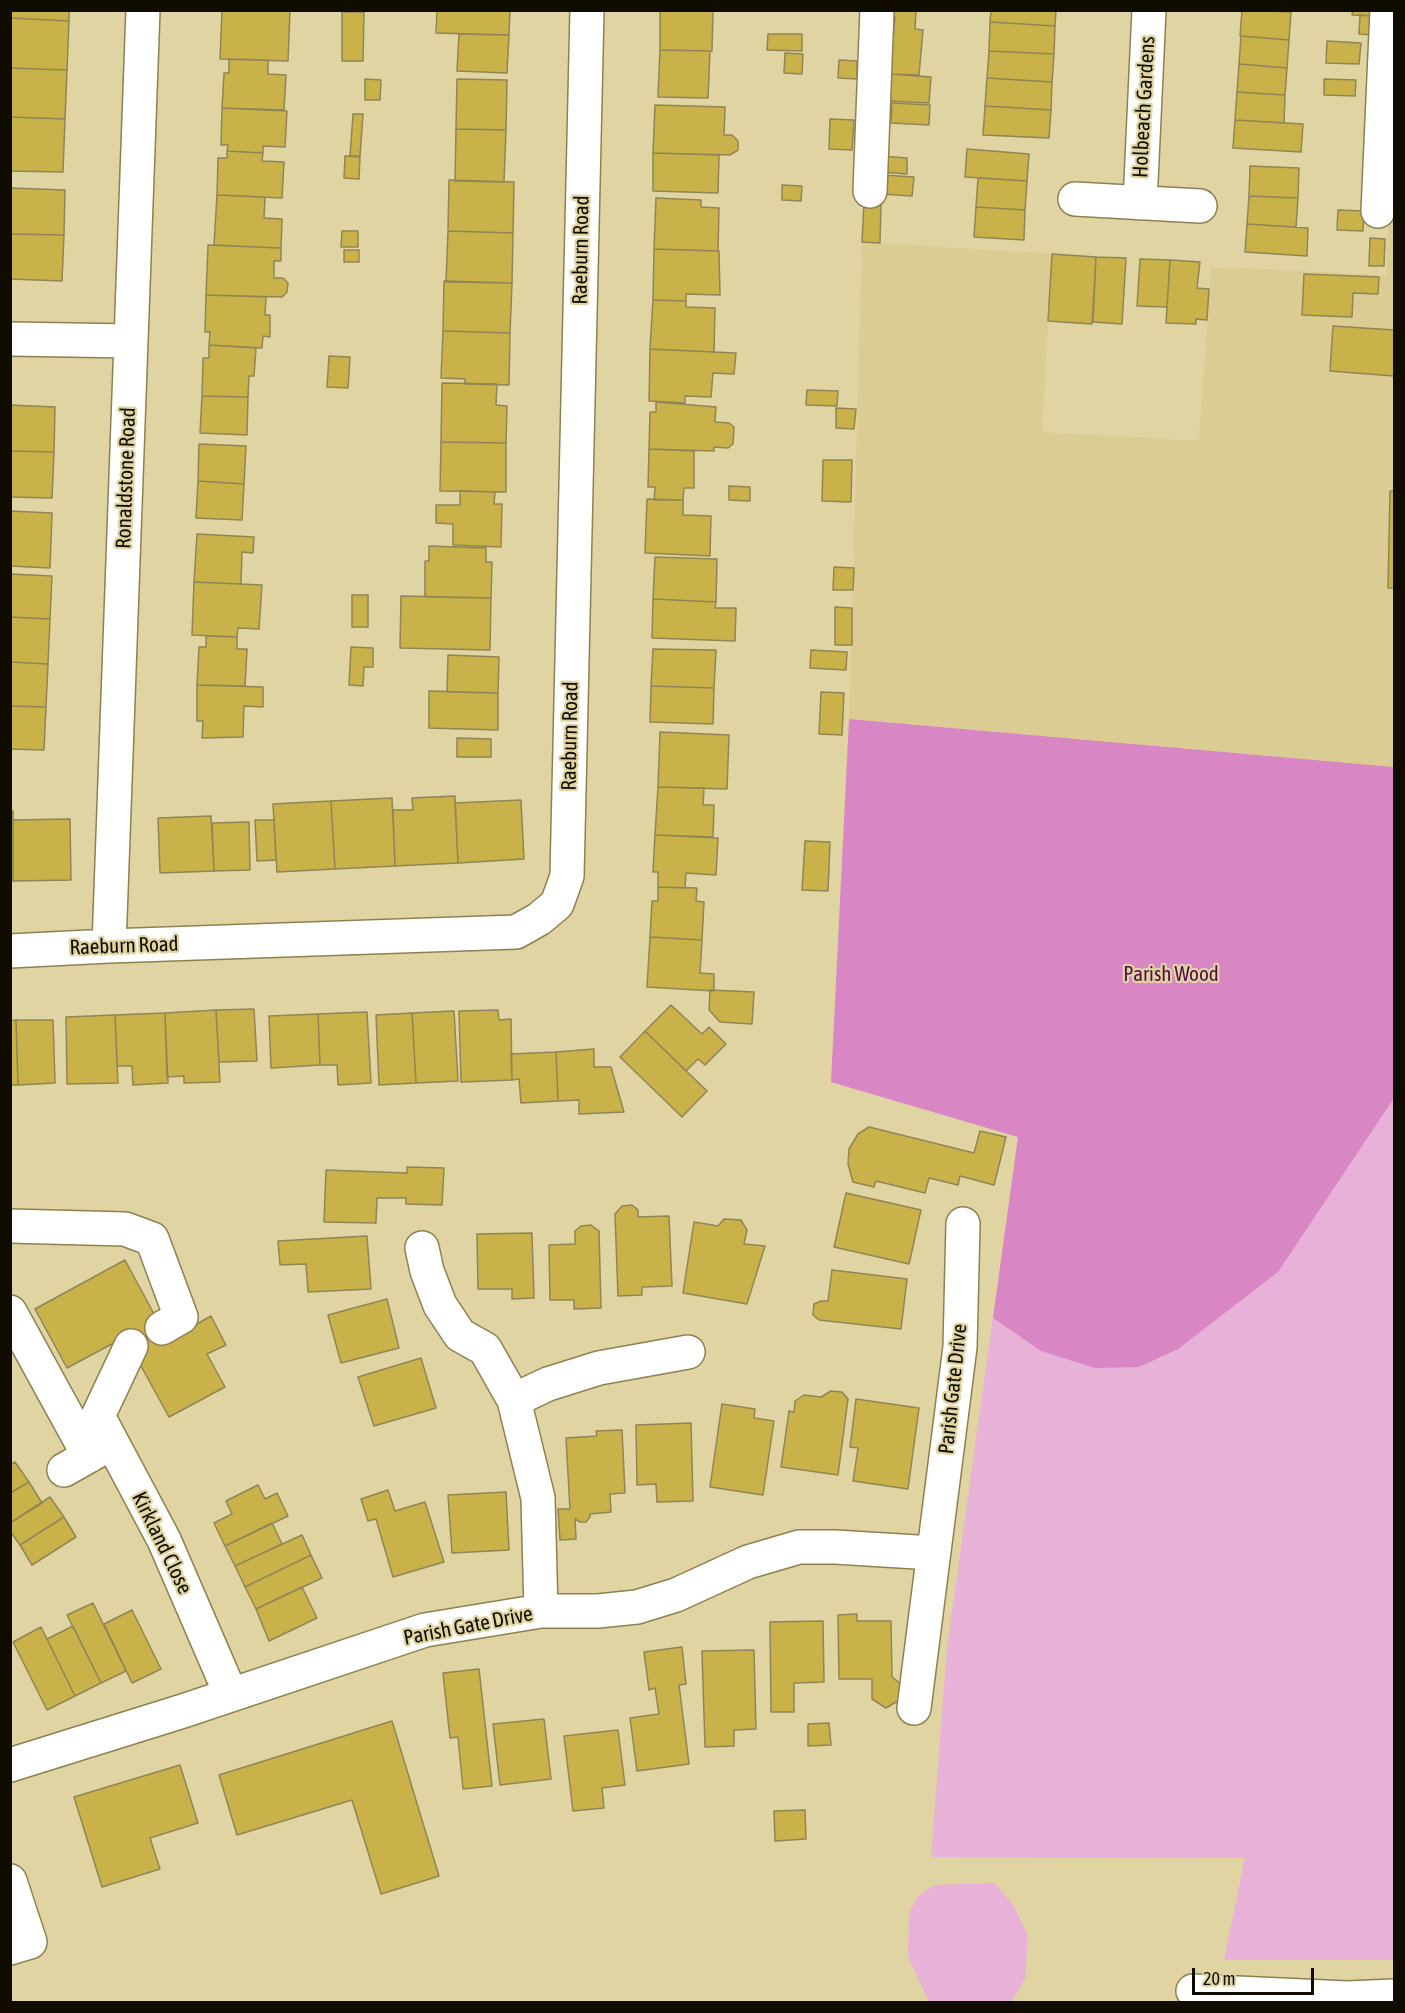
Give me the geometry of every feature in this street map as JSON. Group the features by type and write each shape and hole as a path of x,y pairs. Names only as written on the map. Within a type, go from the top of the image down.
{"street":[{"name":"Ronaldstone Road","path":"110,946 143,10"},
{"name":"Raeburn Road","path":"10,951 516,932 539,919 557,904 567,876 588,10"},
{"path":"870,191 877,10"},
{"name":"Holbeach Gardens","path":"1140,203 1149,10"},
{"path":"1378,211 1387,10"},
{"name":"Holbeach Gardens","path":"1076,199 1200,206"},
{"path":"10,339 130,341"},
{"name":"Parish Gate Drive","path":"914,1708 960,1347 963,1224"},
{"path":"10,1226 125,1229 152,1239 181,1317 162,1328"},
{"path":"422,1248 427,1272 440,1305 460,1335 485,1349 514,1400 538,1498 541,1611"},
{"path":"10,1312 88,1456"},
{"path":"88,1456 98,1416 131,1346"},
{"path":"514,1400 548,1384 599,1368 688,1352"},
{"name":"Kirkland Close","path":"88,1456 164,1540 231,1695"},
{"name":"Parish Gate Drive","path":"10,1765 425,1630 541,1611 598,1611 637,1607 676,1595 748,1563 799,1547 933,1553"},
{"path":"10,1881 30,1942 10,1948"},
{"path":"1193,1991 1347,1998 1395,1996"}],"shaded area":[{"path":"1394,78 1394,767 849,719 862,242 1052,254 1042,432 1199,441 1211,267 1386,275"}],"green space":[{"name":"Parish Wood","path":"849,719 1394,767 1394,1098 1278,1272 1178,1349 1139,1367 1095,1368 1041,1351 993,1318 1018,1137 831,1082"},
{"name":"Parish Wood","path":"1394,770 1394,1960 1224,1960 1245,1858 931,1857 947,1648 1018,1137 831,1082"},
{"path":"995,1883 1014,1906 1028,1935 1025,1979 1011,2002 929,2002 908,1956 909,1913 918,1896 935,1885"}],"building":[{"path":"10,10 69,10 69,21 10,18"},
{"path":"222,10 290,10 288,61 220,59"},
{"path":"437,10 510,10 509,35 436,33"},
{"path":"660,10 713,10 712,51 660,50"},
{"path":"889,10 916,10 915,29 923,30 919,75 890,74 895,17 889,16"},
{"path":"991,10 1056,10 1055,26 990,22"},
{"path":"1242,10 1291,12 1289,40 1240,36"},
{"path":"1353,10 1375,10 1374,16 1352,15"},
{"path":"342,12 364,12 363,61 342,61"},
{"path":"1360,15 1374,16 1373,35 1359,34"},
{"path":"10,18 69,21 67,70 10,68"},
{"path":"990,22 1055,26 1054,54 989,51"},
{"path":"459,34 509,35 507,73 457,71"},
{"path":"768,34 802,34 802,51 767,50"},
{"path":"1241,36 1289,40 1287,68 1239,64"},
{"path":"1327,41 1361,43 1359,64 1326,63"},
{"path":"660,50 710,51 708,98 658,97"},
{"path":"989,51 1054,54 1052,82 987,78"},
{"path":"785,53 803,54 802,74 784,73"},
{"path":"229,59 268,60 268,74 286,75 284,110 222,108 224,73 229,73"},
{"path":"839,60 857,61 857,79 838,78"},
{"path":"1239,64 1287,68 1285,95 1237,92"},
{"path":"10,68 67,70 65,119 10,117"},
{"path":"890,74 931,77 929,103 889,101"},
{"path":"987,78 1052,82 1051,110 985,106"},
{"path":"365,79 381,80 380,100 365,100"},
{"path":"457,79 507,80 506,130 456,129"},
{"path":"1324,79 1356,80 1355,96 1324,95"},
{"path":"1237,92 1285,95 1284,123 1235,120"},
{"path":"892,103 930,105 929,125 891,123"},
{"path":"655,105 725,107 724,135 732,135 738,141 738,150 730,155 653,153"},
{"path":"985,106 1051,110 1049,138 983,135"},
{"path":"222,108 287,111 285,147 263,146 263,153 227,151 228,145 221,145"},
{"path":"353,114 363,114 360,156 350,156"},
{"path":"10,117 65,119 63,172 10,171"},
{"path":"830,119 854,120 852,150 829,149"},
{"path":"1235,120 1303,124 1301,152 1233,148"},
{"path":"456,129 506,130 504,182 455,181"},
{"path":"967,149 1029,154 1027,181 965,177"},
{"path":"227,151 263,153 262,161 284,162 282,198 217,195 218,158 227,158"},
{"path":"653,153 719,155 718,193 653,191"},
{"path":"345,156 360,157 359,179 344,178"},
{"path":"882,156 907,158 907,174 882,172"},
{"path":"1250,166 1299,168 1298,198 1249,196"},
{"path":"884,175 914,177 912,196 882,194"},
{"path":"978,178 1027,181 1025,210 976,207"},
{"path":"449,180 514,182 513,233 448,231"},
{"path":"782,185 802,186 801,201 782,200"},
{"path":"10,188 65,190 64,235 10,234"},
{"path":"217,195 265,197 264,218 282,219 281,248 214,245"},
{"path":"1249,196 1298,198 1296,227 1247,224"},
{"path":"656,198 701,200 701,207 719,208 718,251 654,249"},
{"path":"864,202 881,203 880,243 862,242"},
{"path":"976,207 1025,210 1024,240 974,237"},
{"path":"1338,210 1364,211 1363,231 1337,230"},
{"path":"1247,224 1308,228 1307,256 1245,252"},
{"path":"342,231 358,231 358,247 341,247"},
{"path":"448,231 513,233 512,283 446,282"},
{"path":"10,234 64,235 62,281 10,279"},
{"path":"1370,238 1385,239 1384,266 1369,266"},
{"path":"208,245 281,248 281,261 274,261 274,278 283,278 288,283 287,292 282,297 206,295"},
{"path":"654,249 719,251 720,295 686,294 686,301 653,300"},
{"path":"344,250 359,250 359,262 344,262"},
{"path":"1052,254 1096,257 1092,324 1048,321"},
{"path":"1096,257 1126,258 1122,324 1093,322"},
{"path":"1140,259 1170,260 1167,307 1137,306"},
{"path":"1170,260 1200,262 1197,288 1209,289 1207,320 1196,319 1196,324 1166,323"},
{"path":"1304,274 1379,277 1378,294 1353,293 1352,317 1302,315"},
{"path":"444,281 512,283 510,333 443,331"},
{"path":"206,295 266,297 265,315 270,315 270,337 263,336 262,348 209,345 210,332 205,332"},
{"path":"653,300 686,301 686,307 715,308 714,352 650,349"},
{"path":"1333,326 1394,330 1394,376 1330,371"},
{"path":"443,331 510,333 509,385 465,384 465,379 441,378"},
{"path":"209,345 256,348 254,376 249,376 248,397 202,396 203,358 209,358"},
{"path":"650,349 736,353 734,374 713,373 711,397 685,396 685,403 649,401"},
{"path":"329,356 350,357 348,388 327,387"},
{"path":"442,383 497,384 496,405 507,406 506,443 441,442"},
{"path":"807,390 838,391 837,406 806,405"},
{"path":"202,396 248,397 247,435 200,433"},
{"path":"656,402 716,407 715,422 729,423 734,427 733,444 728,448 714,447 714,451 649,449 650,412 656,412"},
{"path":"10,405 55,407 54,452 10,451"},
{"path":"836,408 856,409 854,429 836,428"},
{"path":"441,442 506,443 506,492 440,491"},
{"path":"199,444 246,446 244,484 198,481"},
{"path":"649,449 694,451 694,488 684,488 683,500 654,500 655,487 648,487"},
{"path":"10,451 54,452 52,498 10,497"},
{"path":"823,460 852,460 851,502 822,501"},
{"path":"198,481 244,484 242,520 196,518"},
{"path":"729,486 750,487 750,501 729,500"},
{"path":"460,491 495,492 494,504 502,504 501,547 453,545 453,524 436,523 436,505 460,505"},
{"path":"1390,491 1394,491 1394,588 1388,588"},
{"path":"647,499 683,500 683,515 711,516 710,556 645,553"},
{"path":"10,511 52,513 50,568 10,566"},
{"path":"197,534 254,537 253,553 242,552 241,584 194,582"},
{"path":"429,546 486,548 486,562 492,562 491,598 425,597 425,561 429,561"},
{"path":"655,557 717,559 716,602 653,599"},
{"path":"834,567 854,568 853,590 833,590"},
{"path":"10,574 52,576 50,619 10,617"},
{"path":"194,582 262,585 259,629 238,628 237,637 192,635"},
{"path":"352,595 368,595 368,627 352,627"},
{"path":"401,596 491,598 490,650 400,648"},
{"path":"653,599 716,602 715,608 736,608 735,641 652,638"},
{"path":"835,607 852,608 852,645 835,645"},
{"path":"10,617 50,619 48,664 10,662"},
{"path":"206,636 237,637 237,649 247,649 245,686 197,685 199,647 206,647"},
{"path":"351,647 373,648 373,667 364,667 363,686 349,685"},
{"path":"653,649 716,650 714,688 651,686"},
{"path":"811,650 847,652 846,670 810,668"},
{"path":"448,655 499,657 498,693 447,692"},
{"path":"10,662 48,664 46,707 10,706"},
{"path":"197,685 263,687 263,707 244,706 243,737 202,738 203,721 197,721"},
{"path":"651,686 714,688 713,724 650,722"},
{"path":"429,691 498,693 498,730 429,728"},
{"path":"821,692 844,693 842,735 819,734"},
{"path":"10,706 46,707 44,750 10,749"},
{"path":"660,732 729,735 727,789 658,787"},
{"path":"457,738 491,739 491,757 457,757"},
{"path":"658,787 704,788 703,805 714,805 713,837 655,835"},
{"path":"455,796 458,863 395,866 393,810 413,810 412,798"},
{"path":"392,798 395,866 335,869 331,801"},
{"path":"521,800 524,859 458,863 455,803"},
{"path":"331,801 335,869 277,872 273,804"},
{"path":"10,811 13,811 13,881 10,881"},
{"path":"211,816 214,871 160,873 158,818"},
{"path":"70,819 71,880 13,881 13,820"},
{"path":"255,820 274,820 276,860 257,861"},
{"path":"249,822 250,870 214,871 212,823"},
{"path":"655,835 718,838 716,875 686,873 685,888 658,887 658,872 653,872"},
{"path":"805,841 830,842 828,891 802,890"},
{"path":"658,887 697,888 696,901 704,902 702,940 650,937 652,901 658,901"},
{"path":"650,937 702,940 700,973 714,974 714,991 647,987"},
{"path":"710,990 754,992 752,1024 720,1022 709,1010"},
{"path":"671,1005 702,1034 709,1027 726,1044 705,1065 698,1059 686,1071 645,1031"},
{"path":"254,1009 257,1061 219,1062 216,1010"},
{"path":"216,1010 220,1082 184,1083 184,1076 167,1077 165,1013"},
{"path":"498,1010 499,1020 511,1019 512,1080 461,1082 459,1011"},
{"path":"454,1011 458,1081 416,1083 412,1013"},
{"path":"367,1012 371,1083 338,1085 337,1065 320,1065 318,1014"},
{"path":"165,1013 168,1083 133,1085 132,1066 117,1066 115,1015"},
{"path":"412,1013 416,1083 379,1085 376,1015"},
{"path":"318,1014 320,1065 271,1068 269,1016"},
{"path":"115,1015 118,1083 67,1084 66,1017"},
{"path":"16,1020 18,1085 10,1085 10,1021"},
{"path":"16,1020 53,1020 55,1083 18,1085"},
{"path":"645,1031 707,1091 682,1117 620,1057"},
{"path":"594,1049 594,1067 611,1067 624,1112 579,1114 579,1100 558,1101 556,1052"},
{"path":"556,1052 558,1101 521,1103 519,1079 512,1080 511,1054"},
{"path":"869,1127 974,1153 980,1131 1006,1137 994,1185 960,1176 958,1185 929,1178 925,1193 876,1181 874,1187 853,1182 848,1164 849,1149 858,1134"},
{"path":"407,1167 444,1168 442,1205 406,1204 406,1198 377,1198 376,1223 324,1222 326,1170 407,1173"},
{"path":"846,1193 921,1210 909,1264 834,1247"},
{"path":"632,1205 638,1210 638,1217 669,1216 672,1286 642,1287 642,1295 618,1296 615,1214 622,1206"},
{"path":"724,1219 741,1220 747,1230 744,1244 765,1246 747,1304 683,1293 694,1222 718,1226"},
{"path":"591,1225 599,1231 601,1308 574,1309 574,1300 550,1300 549,1245 575,1244 575,1231 581,1226"},
{"path":"532,1233 534,1298 512,1299 512,1289 478,1289 477,1234"},
{"path":"367,1236 371,1289 308,1292 306,1264 280,1265 278,1241"},
{"path":"125,1260 168,1340 211,1316 226,1345 207,1354 225,1387 169,1417 125,1337 67,1368 35,1309"},
{"path":"832,1270 907,1279 901,1329 819,1320 813,1315 814,1304 828,1301"},
{"path":"387,1299 399,1348 341,1363 328,1315"},
{"path":"421,1358 436,1408 374,1426 358,1377"},
{"path":"831,1391 842,1392 848,1399 838,1475 781,1467 789,1411 794,1412 795,1401 804,1395 821,1397"},
{"path":"856,1399 919,1408 908,1489 853,1481 858,1448 850,1447"},
{"path":"722,1404 755,1409 754,1418 774,1421 763,1495 710,1487"},
{"path":"691,1423 693,1501 657,1502 656,1484 637,1485 636,1425"},
{"path":"622,1430 625,1493 610,1494 611,1512 590,1514 586,1522 575,1519 576,1539 560,1540 558,1509 570,1509 566,1438 597,1436 596,1431"},
{"path":"15,1462 29,1482 10,1493 10,1465"},
{"path":"29,1482 42,1503 10,1523 10,1493"},
{"path":"258,1485 265,1499 277,1493 288,1516 225,1546 214,1523 232,1514 226,1501"},
{"path":"388,1490 395,1511 425,1502 444,1562 393,1577 376,1519 368,1521 361,1499"},
{"path":"506,1492 509,1550 452,1553 448,1495"},
{"path":"50,1497 64,1517 20,1545 10,1531 10,1523"},
{"path":"64,1517 76,1537 32,1565 20,1545"},
{"path":"272,1523 282,1544 235,1566 225,1546"},
{"path":"302,1535 311,1555 245,1587 235,1566"},
{"path":"311,1555 322,1578 256,1609 245,1587"},
{"path":"302,1587 317,1618 269,1641 256,1609"},
{"path":"93,1603 126,1671 101,1683 67,1615"},
{"path":"132,1610 161,1669 132,1683 104,1624"},
{"path":"857,1614 857,1621 891,1621 892,1677 901,1684 901,1699 886,1708 872,1699 872,1679 839,1679 838,1615"},
{"path":"823,1621 824,1682 794,1683 794,1712 771,1712 770,1622"},
{"path":"73,1626 101,1683 75,1696 47,1639"},
{"path":"41,1627 75,1696 47,1710 13,1642"},
{"path":"682,1647 686,1684 679,1685 689,1764 637,1771 630,1718 659,1714 655,1688 649,1690 644,1652"},
{"path":"754,1650 756,1729 734,1730 734,1746 705,1747 702,1651"},
{"path":"479,1669 492,1786 463,1789 458,1737 450,1738 443,1673"},
{"path":"544,1719 551,1779 500,1785 493,1724"},
{"path":"392,1721 439,1876 381,1894 352,1800 237,1835 219,1775"},
{"path":"829,1723 831,1745 808,1746 808,1724"},
{"path":"618,1730 625,1785 602,1788 604,1808 573,1811 564,1736"},
{"path":"180,1765 198,1823 150,1838 160,1869 102,1887 74,1797"},
{"path":"805,1810 806,1839 775,1841 774,1811"}]}
